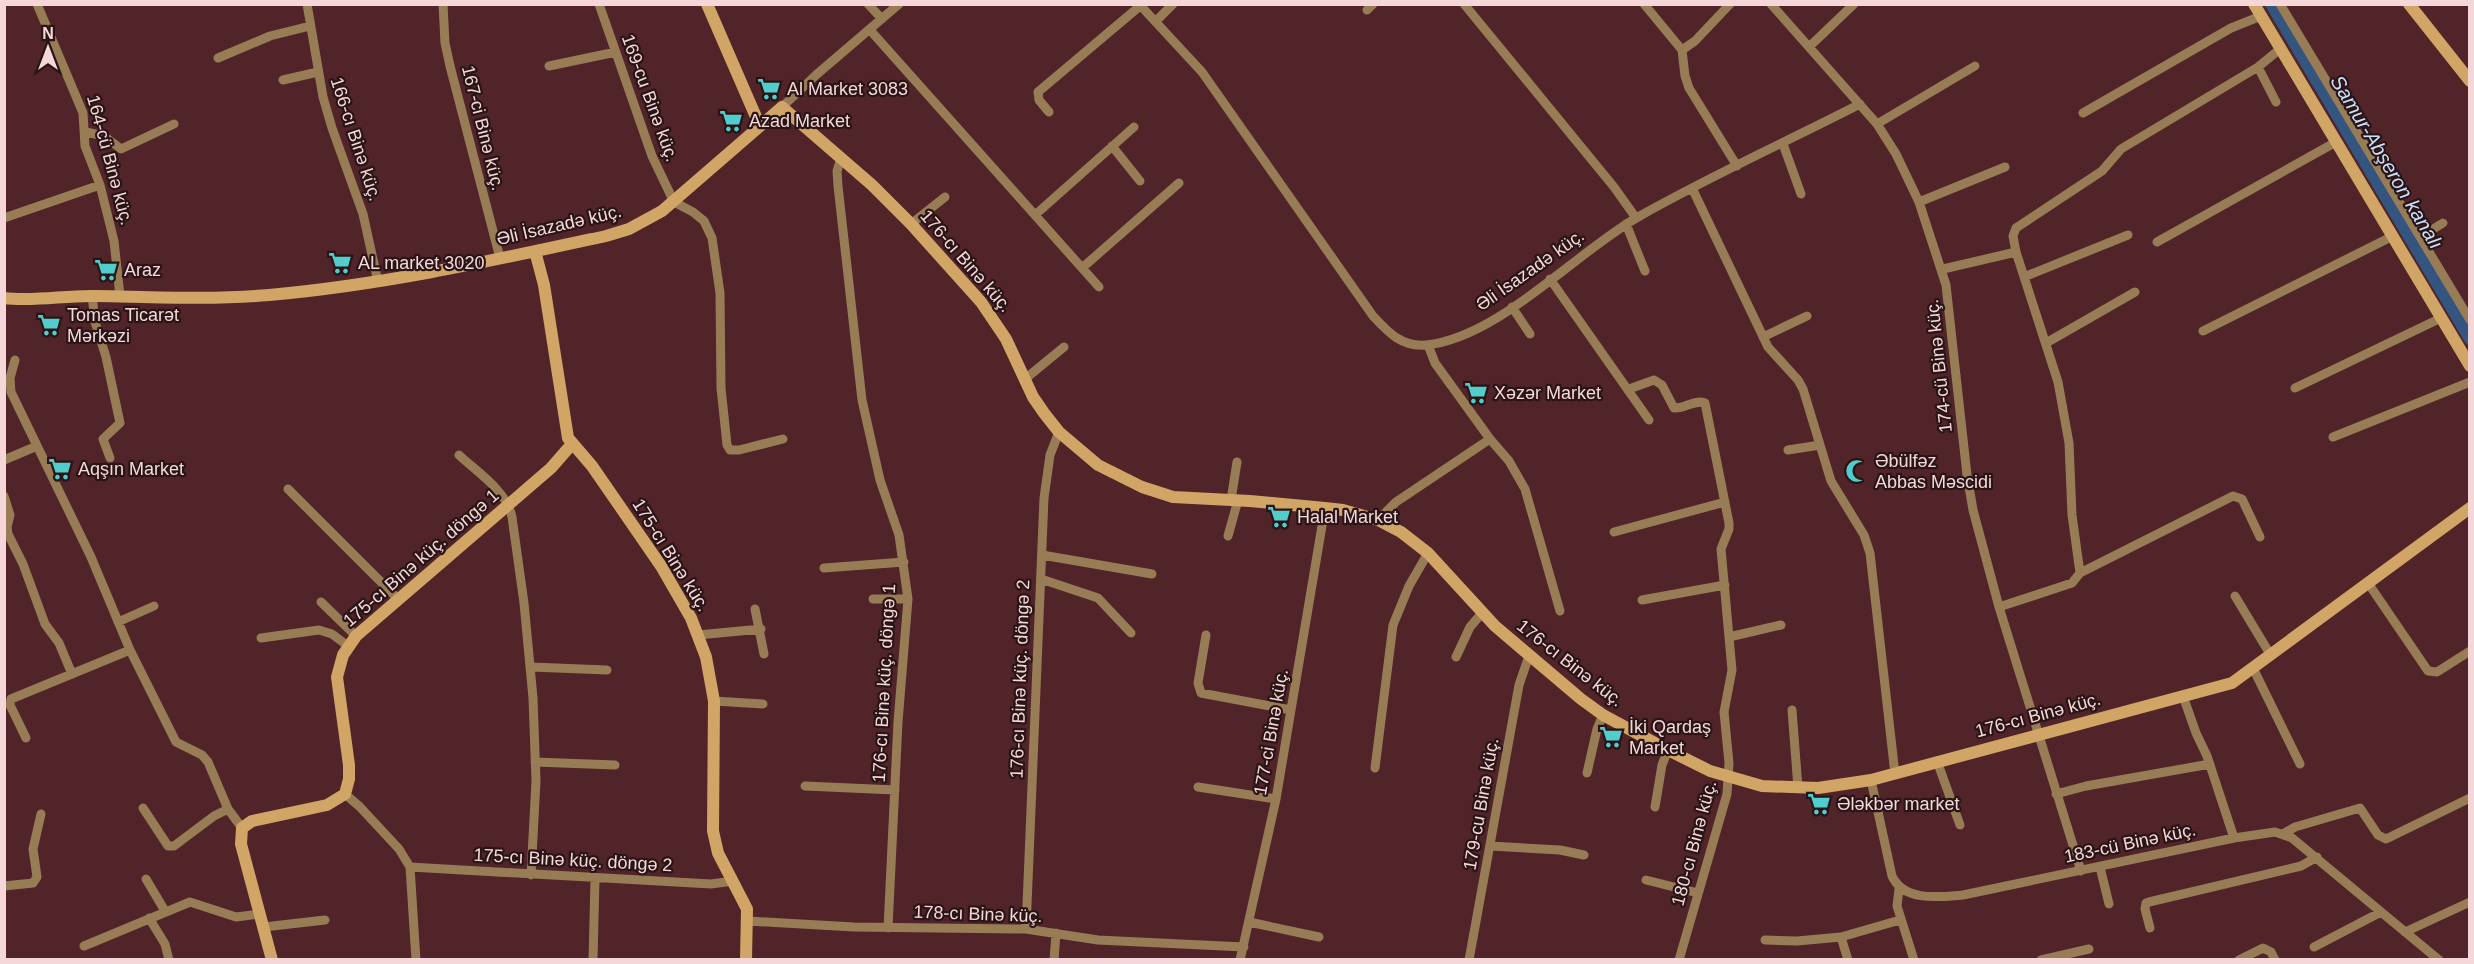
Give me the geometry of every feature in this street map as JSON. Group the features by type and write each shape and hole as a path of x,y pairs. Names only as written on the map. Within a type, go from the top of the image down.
{"street":[{"name":"164-cü Binə küç.","path":"38,4 83,113 86,132 85,146 100,185 114,241 120,296"},
{"name":"166-cı Binə küç.","path":"307,4 318,72 332,128 370,239 378,282"},
{"name":"167-ci Binə küç.","path":"442,4 445,43 450,66 500,258"},
{"name":"169-cu Binə küç.","path":"599,4 652,156 674,202"},
{"path":"707,4 760,126"},
{"path":"868,4 882,19"},
{"name":"Əli İsazadə küç.","path":"4,298 256,296 378,282 535,251 629,229 674,202 899,4"},
{"path":"1156,21 1173,4"},
{"path":"1464,4 1614,187 1636,218"},
{"path":"1644,4 1682,50 1689,88 1737,166"},
{"path":"1682,50 1695,41 1730,4"},
{"name":"174-cü Binə küç.","path":"1771,4 1877,124 1896,154 1918,202 1943,269 1970,493 1999,607 2081,871"},
{"path":"1809,47 1854,4"},
{"path":"2254,4 2469,366"},
{"path":"2280,4 2469,320"},
{"path":"1049,112 1039,100 1038,92 1140,5"},
{"name":"Əli İsazadə küç.","path":"1140,5 1190,58 1220,96 1283,190 1373,316 1392,336 1403,342 1428,345 1479,328 1636,218 1860,104"},
{"path":"2410,5 2469,81"},
{"path":"2083,113 2231,28 2261,16"},
{"path":"218,58 280,33 310,26"},
{"path":"870,30 1099,287"},
{"path":"2080,573 2072,515 2066,424 2058,382 2016,252 2013,236 2016,228 2102,171 2121,149 2258,67 2280,49"},
{"path":"549,66 615,52"},
{"path":"1877,124 1975,66"},
{"path":"2258,67 2276,102"},
{"path":"283,80 318,72"},
{"name":"176-cı Binə küç.","path":"782,107 872,185 911,224 996,321 1044,413 1059,432 1098,465 1142,487 1173,497 1343,510 1378,520 1401,532 1428,553 1482,613 1529,656 1603,715 1668,750 1729,778 1762,786 1798,788 1838,786 1871,780 2232,683 2469,508"},
{"path":"86,132 104,136 121,149 174,124"},
{"path":"1035,215 1134,127"},
{"path":"2157,242 2336,142"},
{"path":"1783,144 1801,194"},
{"path":"1112,146 1140,181"},
{"name":"176-cı Binə küç. döngə 1","path":"842,158 837,171 838,186 862,400 880,480 899,535 908,599 898,722 888,928"},
{"path":"1918,202 2005,167"},
{"path":"1082,268 1179,183"},
{"path":"4,218 100,185"},
{"path":"1692,188 1763,337 1803,389 1831,481 1864,534 1870,553 1895,774"},
{"path":"911,224 945,197"},
{"path":"674,202 704,221 712,238 720,293 721,388 727,445 730,450 739,450 783,439"},
{"path":"2420,237 2443,223"},
{"path":"1626,224 1645,271"},
{"path":"2024,278 2128,234"},
{"path":"2203,331 2392,236"},
{"name":"175-cı Binə küç.","path":"535,251 544,285 566,429 572,444 592,466 661,566 698,635 710,674 714,701 713,831 718,853 745,904 748,921 746,960"},
{"path":"1943,269 2016,252"},
{"path":"1550,279 1649,420"},
{"path":"2046,343 2135,291"},
{"path":"92,296 95,322 106,357 120,423 103,439 110,458"},
{"path":"1512,307 1530,334"},
{"path":"1763,337 1807,316"},
{"path":"2295,388 2441,318"},
{"path":"1428,345 1435,363 1490,439 1509,461 1525,489 1560,611"},
{"path":"1025,379 1064,347"},
{"path":"15,360 10,378 11,392 91,557 130,650 176,742 202,755 208,762 228,809 242,828 241,844 272,960"},
{"name":"180-cı Binə küç.","path":"1629,389 1654,380 1662,386 1674,408 1681,408 1698,401 1705,403 1729,529 1721,549 1732,680 1724,720 1729,778 1727,794 1678,960"},
{"path":"2333,437 2469,382"},
{"name":"176-cı Binə küç. döngə 2","path":"1026,929 1044,498 1050,455 1059,432"},
{"path":"1378,520 1396,502 1490,439"},
{"name":"175-cı Binə küç. döngə 1","path":"345,794 349,779 349,765 337,677 340,663 352,641 509,506 557,462 572,444"},
{"path":"1788,450 1820,445"},
{"path":"4,460 37,446"},
{"path":"459,455 501,494 509,506 517,551 531,667 536,762 531,874"},
{"path":"1228,536 1237,462"},
{"path":"288,489 398,600"},
{"path":"4,496 10,515 9,534 23,564 45,624 59,643 72,674"},
{"path":"1999,607 2072,583 2080,573 2233,496 2242,500 2260,537"},
{"path":"1614,532 1725,502"},
{"name":"177-ci Binə küç.","path":"1240,960 1276,799 1325,508"},
{"path":"1375,768 1393,625 1409,586 1428,553"},
{"path":"1042,555 1152,574"},
{"path":"824,568 904,562"},
{"path":"1041,579 1098,598 1131,633"},
{"path":"2368,583 2428,671 2437,672 2469,651"},
{"path":"1642,600 1725,585"},
{"path":"2235,596 2270,654"},
{"path":"873,599 908,599"},
{"path":"321,602 352,641"},
{"path":"117,622 154,606"},
{"path":"755,609 764,654"},
{"path":"1456,657 1470,627 1482,613"},
{"path":"1729,637 1781,625"},
{"path":"698,635 760,629"},
{"path":"261,638 319,630 352,641"},
{"path":"1206,635 1198,683 1201,693 1291,710"},
{"path":"26,738 10,701 31,689 130,650"},
{"name":"179-cu Binə küç.","path":"1469,960 1519,685 1529,656"},
{"path":"531,667 607,670"},
{"path":"2253,668 2300,764"},
{"path":"2183,696 2210,764 2234,838"},
{"path":"714,701 764,704"},
{"path":"1792,711 1798,788"},
{"path":"1587,773 1597,729 1603,715"},
{"path":"1655,807 1662,765 1668,750"},
{"path":"1937,761 1960,825"},
{"path":"536,762 615,765"},
{"path":"2056,794 2086,786 2210,764"},
{"path":"1871,780 1892,876 1899,888 1897,899 1900,920 1914,960"},
{"path":"805,786 896,790"},
{"path":"1198,787 1276,799"},
{"path":"242,828 252,821 327,805 345,794 399,849 410,867 416,960"},
{"path":"2439,960 2317,857 2283,834 2303,824 2360,808 2378,835 2386,839 2469,798"},
{"path":"143,808 168,846 174,846 214,816 228,809"},
{"path":"4,886 33,883 37,877 33,849 41,814"},
{"name":"183-cü Binə küç.","path":"1899,888 1917,895 1943,897 2081,871 2234,838 2262,833 2283,834"},
{"path":"1490,846 1560,850 1584,855"},
{"path":"2150,928 2145,909 2146,903 2301,866 2317,857"},
{"name":"175-cı Binə küç. döngə 2","path":"410,867 711,884 733,880"},
{"path":"2100,867 2109,904"},
{"path":"146,879 165,911"},
{"path":"593,960 595,879"},
{"path":"1646,880 1698,893"},
{"path":"84,946 190,902 199,903 236,917 260,914"},
{"path":"2405,932 2469,902"},
{"path":"2314,947 2381,912"},
{"path":"149,918 165,944 169,960"},
{"path":"264,927 325,920"},
{"path":"1764,940 1797,941 1841,937 1900,920"},
{"name":"178-cı Binə küç.","path":"748,921 888,928 1026,929 1098,940 1244,947"},
{"path":"1249,922 1319,937"},
{"path":"1054,960 1056,933"},
{"path":"1841,937 1848,960"},
{"path":"2239,960 2263,948 2268,949 2275,960"},
{"path":"2041,960 2089,949"}],"waterway":[{"name":"Samur-Abşeron kanalı","path":"2271,4 2470,339"}],"place":[{"name":"Al Market 3083","path":"769,89"},
{"name":"Azad Market","path":"731,121"},
{"name":"AL market 3020","path":"340,263"},
{"name":"Araz","path":"106,270"},
{"name":"Tomas Ticarət Mərkəzi","path":"49,325"},
{"name":"Xəzər Market","path":"1476,393"},
{"name":"Aqşın Market","path":"60,469"},
{"name":"Əbülfəz Abbas Məscidi","path":"1857,471"},
{"name":"Halal Market","path":"1279,517"},
{"name":"İki Qardaş Market","path":"1611,737"},
{"name":"Ələkbər market","path":"1819,804"}]}
